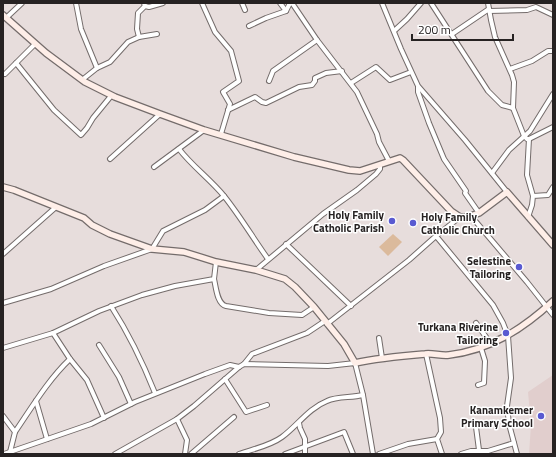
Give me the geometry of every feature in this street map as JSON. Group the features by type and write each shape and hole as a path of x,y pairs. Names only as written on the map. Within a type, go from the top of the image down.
{"street":[{"path":"22,3 5,16 46,53 82,80 111,96 204,130 294,157 349,170 360,170 380,165 397,158 403,160 451,211 460,217 471,216 479,213 507,192"},
{"path":"76,3 81,29 97,68"},
{"path":"139,36 137,29 138,13 145,4 149,7 163,3"},
{"path":"202,3 215,32 231,51 239,81 223,92 230,104 220,134"},
{"path":"242,3 245,10"},
{"path":"280,3 286,11"},
{"path":"249,26 286,11 291,3 317,40 351,83 359,96 389,161"},
{"path":"382,3 418,86 553,245"},
{"path":"394,31 421,3"},
{"path":"431,3 492,96 502,105 513,108"},
{"path":"488,3 495,37 510,69 514,82 513,108 524,136 529,139"},
{"path":"452,34 489,10 527,10 536,7 553,15"},
{"path":"82,80 97,68 110,62 128,42 139,36 157,34"},
{"path":"269,81 273,71 317,40"},
{"path":"5,74 35,44"},
{"path":"510,69 532,61 548,51 553,52"},
{"path":"16,63 54,110 81,135 111,96"},
{"path":"351,83 376,67 390,80 411,72"},
{"path":"228,110 255,97 266,103 299,88 312,85 315,78 323,74 342,71"},
{"path":"418,86 418,92 428,123 444,159 466,190 465,193 479,213"},
{"path":"492,173 505,154 530,131 553,94"},
{"path":"110,159 160,114"},
{"path":"529,139 553,127"},
{"path":"154,167 204,130"},
{"path":"528,217 533,196 528,175 529,139"},
{"path":"179,149 224,196 268,259"},
{"path":"256,270 323,214 357,190 376,174 380,169 380,165"},
{"path":"533,196 548,194 553,186"},
{"path":"3,187 84,218 92,225 110,234 152,249 184,252 216,262 256,270 285,279 314,307 344,344 355,363 363,395 373,454"},
{"path":"3,303 51,289 104,266 152,249 162,231 205,210 224,196"},
{"path":"3,254 56,207"},
{"path":"471,216 553,315"},
{"path":"115,454 177,419 225,378 244,364 252,354 307,333 326,323 351,306 460,217"},
{"path":"436,236 493,305 508,336 511,378 507,406 509,424 517,454"},
{"path":"286,244 351,306"},
{"path":"216,262 214,279 222,305 269,313 302,315 314,307"},
{"path":"3,348 53,333 111,306 167,288 214,279"},
{"path":"244,364 328,366 382,358 426,354 448,355 481,348 508,336 521,328 553,301"},
{"path":"111,306 127,332 143,363 155,393"},
{"path":"476,323 491,344"},
{"path":"53,333 70,359 87,380 104,418"},
{"path":"379,338 382,358"},
{"path":"99,345 119,377 131,404"},
{"path":"478,386 484,383 484,361 481,348"},
{"path":"426,354 440,418 441,432 437,439 442,454"},
{"path":"10,452 15,432 36,401 70,359"},
{"path":"4,454 91,424 155,393 230,365 239,367"},
{"path":"225,378 246,412 268,405"},
{"path":"239,454 276,441 326,400 363,395"},
{"path":"36,401 47,439"},
{"path":"3,416 15,432"},
{"path":"191,454 234,417"},
{"path":"177,419 186,440 185,454"},
{"path":"299,423 304,438 305,454"},
{"path":"472,423 476,427 479,450"},
{"path":"284,454 344,432 353,454"},
{"path":"379,454 408,444 437,439"},
{"path":"461,454 479,450 488,451 514,443"}],"shaded area":[{"path":"393,234 402,242 388,256 379,247"},
{"name":"Kanamkemer Primary School","path":"553,375 553,454 529,454 531,425 528,392"}],"place":[{"name":"Holy Family Catholic Parish","path":"392,221"},
{"name":"Holy Family Catholic Church","path":"413,223"},
{"name":"Selestine Tailoring","path":"519,267"},
{"name":"Turkana Riverine Tailoring","path":"506,333"},
{"name":"Kanamkemer Primary School","path":"541,416"}]}
